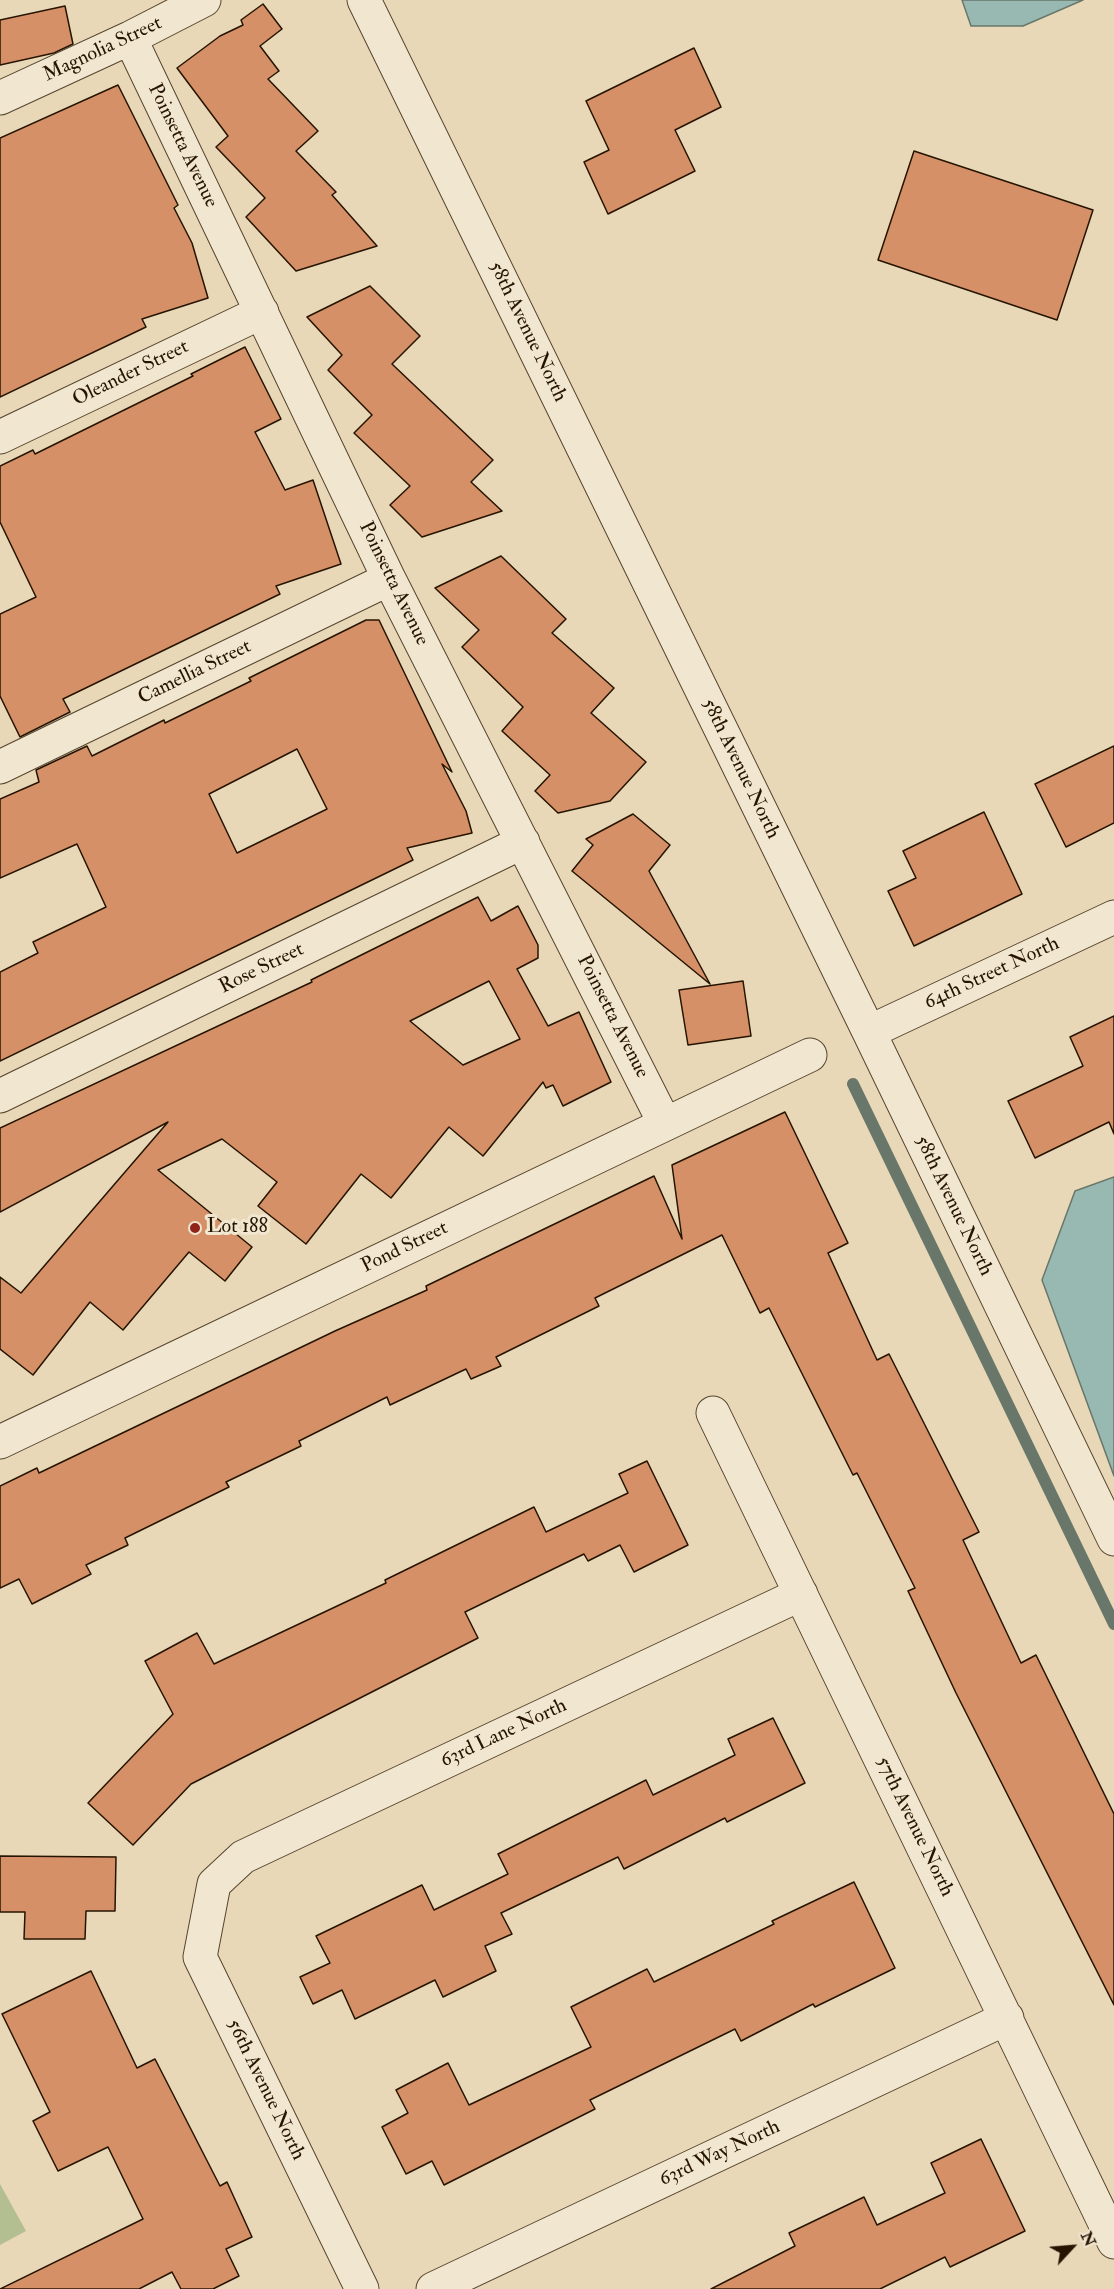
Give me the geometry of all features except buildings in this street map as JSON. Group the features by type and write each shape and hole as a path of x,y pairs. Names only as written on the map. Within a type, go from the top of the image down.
{"street":[{"name":"Magnolia Street","path":"0,98 130,38 204,0"},
{"name":"58th Avenue North","path":"364,0 869,1032 1114,1539"},
{"name":"Poinsetta Avenue","path":"130,38 389,579 665,1124"},
{"name":"Oleander Street","path":"0,437 262,312"},
{"name":"Camellia Street","path":"0,767 389,579"},
{"name":"Rose Street","path":"0,1096 523,842"},
{"name":"64th Street North","path":"869,1032 1114,917"},
{"name":"Pond Street","path":"0,1442 810,1055"},
{"name":"57th Avenue North","path":"713,1413 1114,2242"},
{"name":"63rd Lane North","path":"214,1884 243,1857 801,1594"},
{"name":"56th Avenue North","path":"214,1884 200,1957 362,2289"},
{"name":"63rd Way North","path":"433,2289 1007,2018"}],"green space":[{"path":"0,2184 26,2231 0,2245"}],"water":[{"path":"962,0 1083,0 1023,26 971,26"},
{"path":"1114,1177 1114,1476 1042,1280 1075,1191"}],"waterway":[{"path":"853,1084 1114,1624"}],"place":[{"name":"Lot 188","path":"195,1228"}]}
